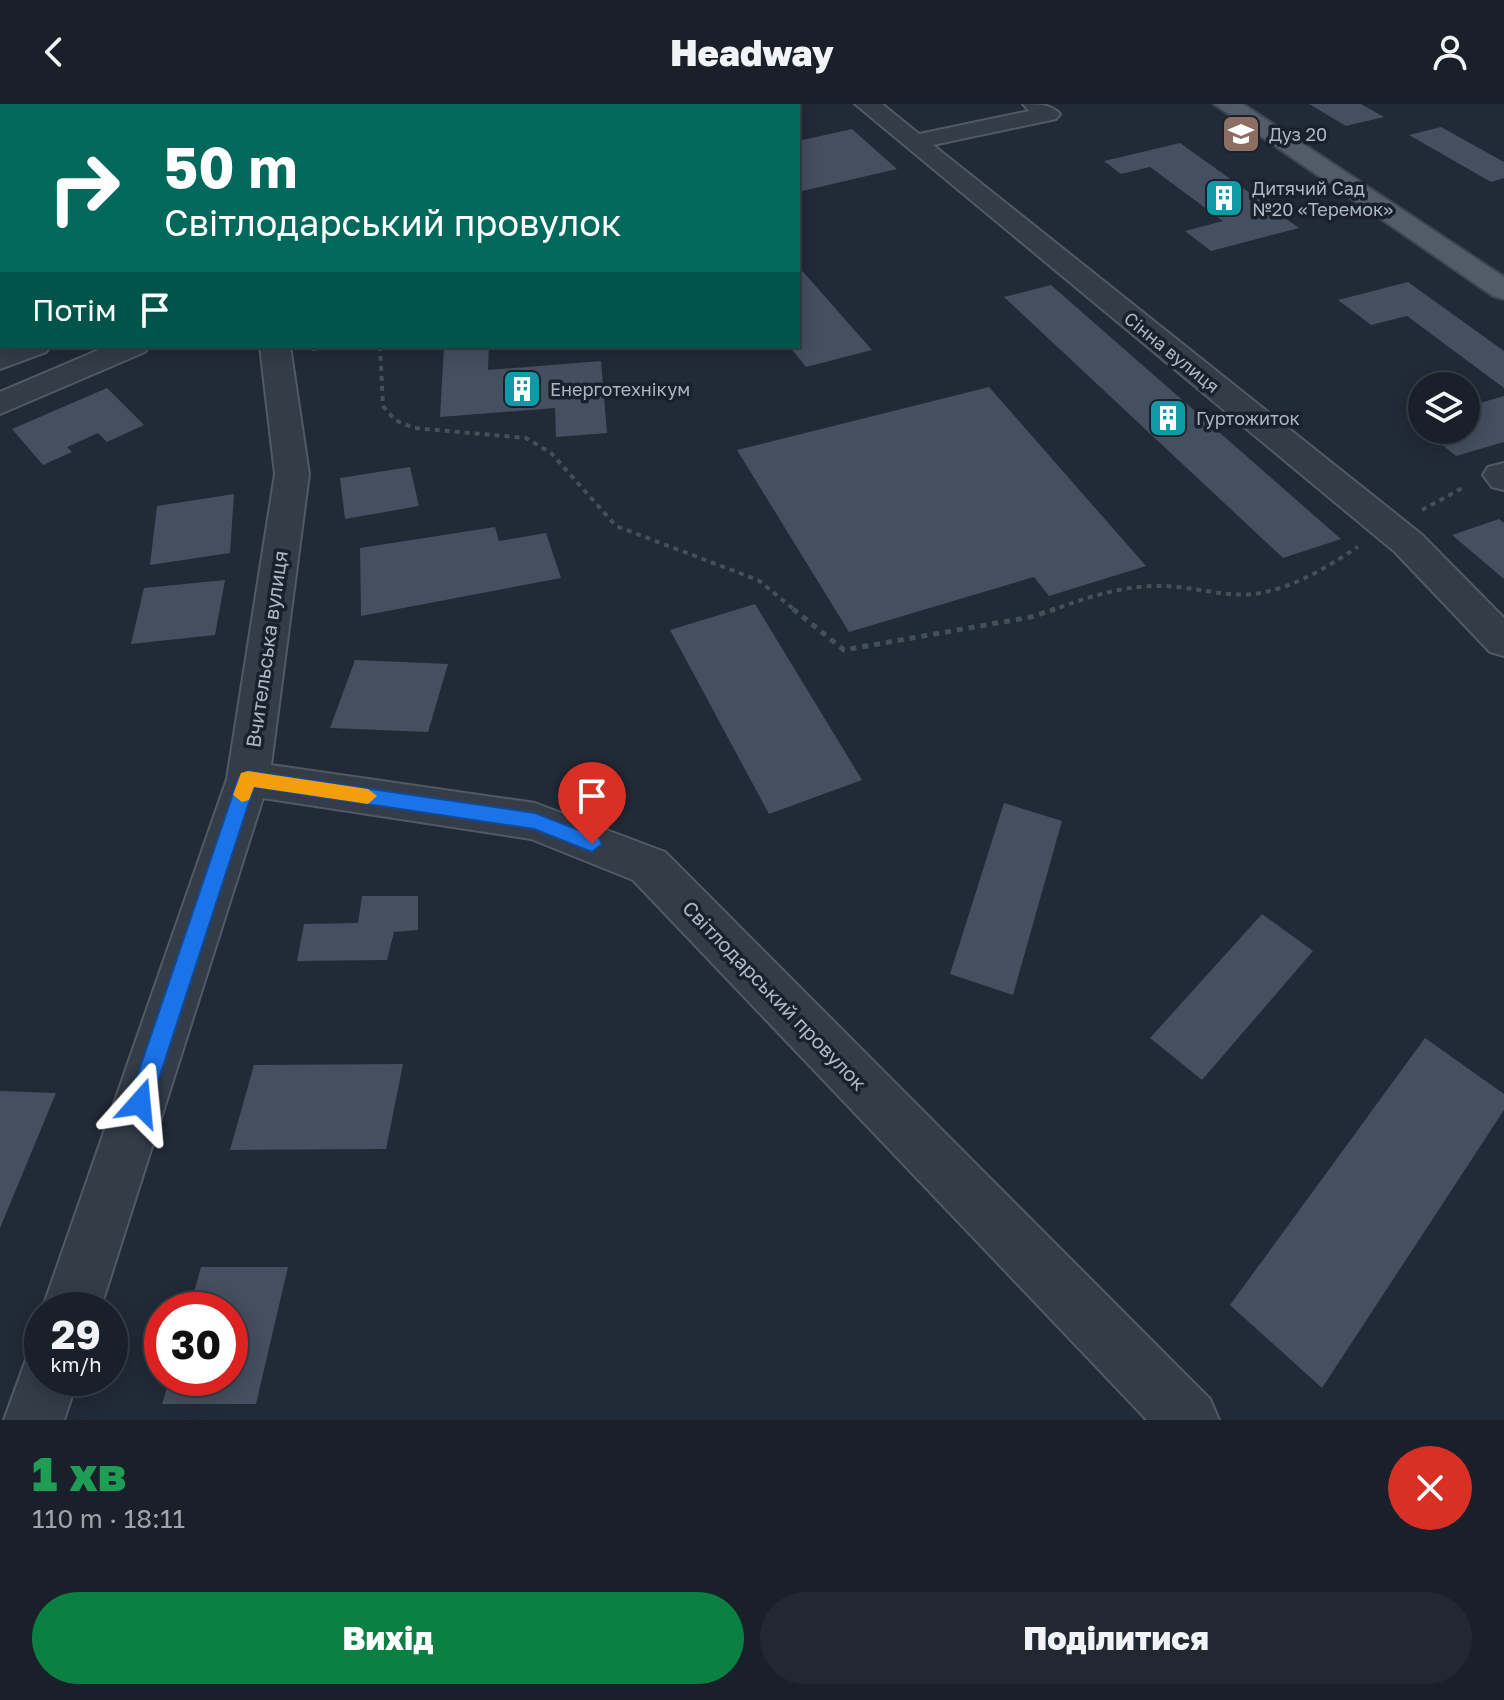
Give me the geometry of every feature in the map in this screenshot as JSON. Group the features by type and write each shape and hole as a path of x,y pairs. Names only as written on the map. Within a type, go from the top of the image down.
{"main road":[{"path":"1226,104 1504,290"}],"street":[{"name":"Сінна вулиця","path":"867,104 1408,543 1504,642"},
{"path":"915,142 1048,114 1035,104"},
{"path":"0,360 30,348"},
{"path":"0,404 129,348"},
{"name":"Вчительська вулиця","path":"77,1292 248,779 292,474 275,348"},
{"name":"Світлодарський провулок","path":"248,779 535,821 649,866 1189,1420"},
{"path":"34,1420 42,1396"}],"path":[{"path":"380,348 383,406 395,420 414,428 526,438 551,453 616,526 758,580 844,650 1031,617 1112,589 1165,586 1241,595 1268,592 1314,575 1460,488 1503,476"}],"building":[{"path":"1309,104 1361,104 1384,117 1346,126"},
{"path":"1441,127 1504,162 1504,178 1491,182 1409,135"},
{"path":"852,129 897,169 800,192 800,141"},
{"name":"Дитячий Сад №20 «Теремок»","path":"1180,143 1299,228 1211,251 1185,231 1223,221 1150,167 1121,174 1104,161"},
{"path":"800,268 872,350 806,367 791,348 800,348"},
{"path":"1408,282 1504,351 1504,388 1407,316 1371,325 1338,300"},
{"name":"Гуртожиток","path":"1051,285 1341,539 1283,558 1004,297"},
{"name":"Енерготехнікум","path":"444,348 489,348 488,370 601,361 607,433 556,437 555,408 440,417"},
{"path":"989,387 1146,566 1049,596 1034,577 849,632 737,450"},
{"path":"107,388 144,425 107,442 98,433 67,447 72,452 43,465 12,429"},
{"path":"1504,396 1504,442 1456,456 1441,444 1480,444 1480,403"},
{"path":"410,467 419,506 345,519 340,478"},
{"path":"234,494 230,553 150,565 157,506"},
{"path":"1499,519 1504,523 1504,579 1452,535"},
{"path":"495,527 499,541 546,533 561,578 361,616 360,548"},
{"path":"225,580 215,635 131,644 144,588"},
{"path":"755,604 862,780 769,814 670,630"},
{"path":"355,660 448,664 428,732 330,728"},
{"path":"1004,803 1062,821 1013,995 950,974"},
{"path":"362,896 418,896 418,930 394,932 387,960 297,961 304,924 358,923"},
{"path":"1262,914 1313,951 1202,1080 1150,1038"},
{"path":"1425,1038 1504,1094 1504,1110 1322,1388 1230,1305"},
{"path":"403,1064 386,1149 230,1150 254,1065"},
{"path":"0,1091 56,1093 0,1228"},
{"path":"201,1267 288,1267 256,1404 162,1404 164,1396 248,1396 248,1292 194,1292"}],"slow traffic":[{"path":"242,795 248,779 368,796"}],"place":[{"name":"Дуз 20","path":"1241,134"},
{"name":"Дитячий Сад №20 «Теремок»","path":"1224,198"},
{"name":"Енерготехнікум","path":"522,389"},
{"name":"Гуртожиток","path":"1168,418"}],"route":[{"path":"140,1103 248,779 535,821 592,844"}]}
